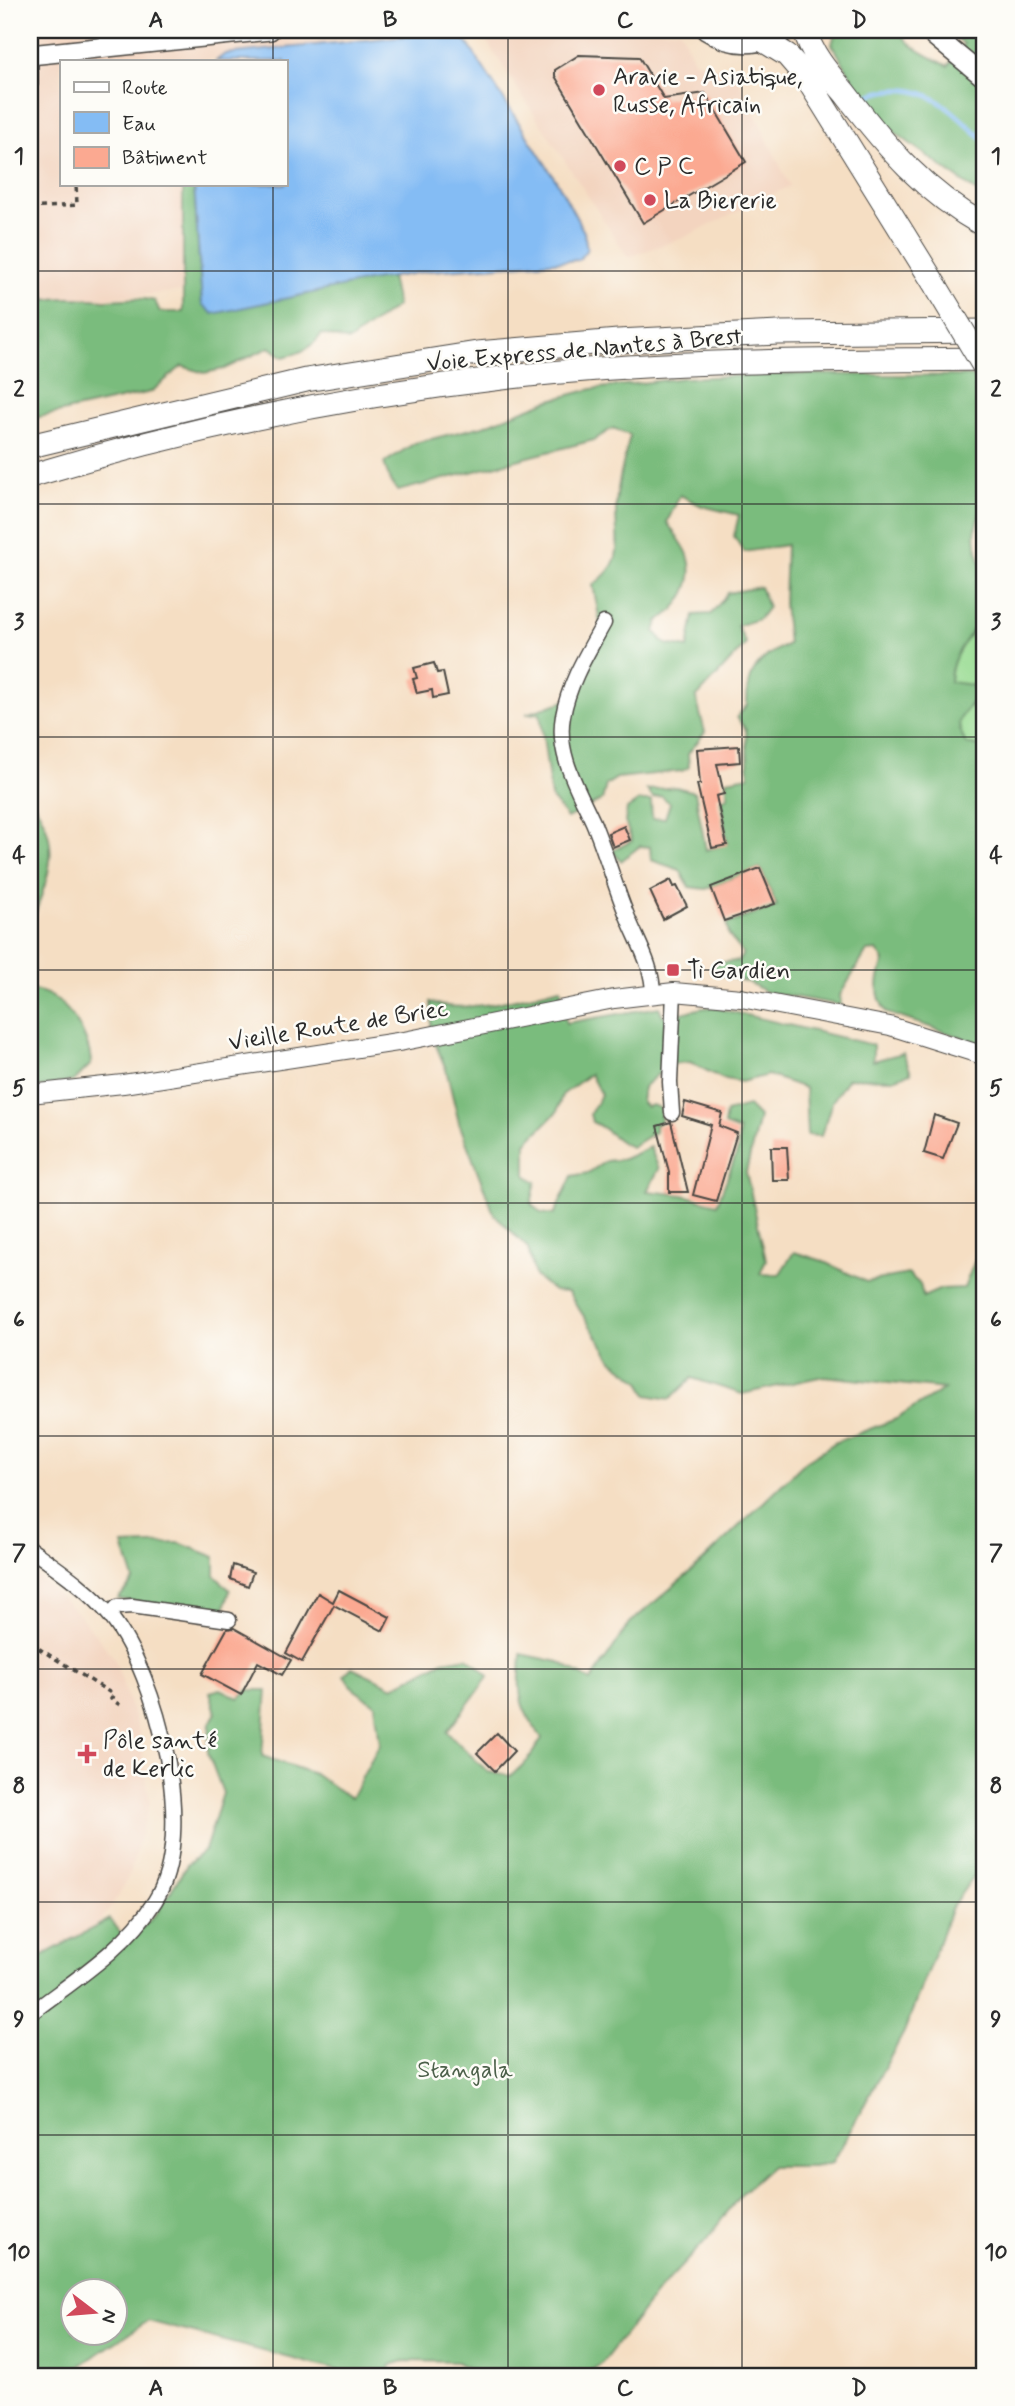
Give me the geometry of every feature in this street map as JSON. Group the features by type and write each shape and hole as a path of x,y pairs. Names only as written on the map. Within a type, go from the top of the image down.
{"highway":[{"path":"805,30 811,47 827,71 901,164 940,197 985,226"},
{"path":"764,41 787,55 806,77 985,368"},
{"name":"Voie Express de Nantes à Brest","path":"30,446 280,385 477,354 618,341 778,333 985,331"},
{"name":"Voie Express de Nantes à Brest","path":"30,476 146,444 254,419 381,395 512,377 716,363 985,359"}],"main road":[{"path":"83,60 270,30"},
{"path":"205,39 283,30"},
{"path":"706,30 738,43 764,41 787,30"},
{"path":"927,30 985,78"},
{"path":"31,62 162,46"},
{"path":"31,62 60,63"}],"street":[{"path":"604,623 569,695 563,714 563,743 579,794 593,822 645,954 653,981 653,994"},
{"path":"672,1113 670,1082 674,992"},
{"name":"Vieille Route de Briec","path":"30,1094 123,1084 404,1041 674,992 741,998 890,1026 985,1056"},
{"path":"30,1549 85,1591 110,1615 131,1651 162,1737 174,1799 172,1860 157,1899 135,1928 104,1957 30,2014"},
{"path":"110,1615 117,1607 124,1606 229,1620"}],"lane":[{"path":"30,90 34,84 31,62"}],"path":[{"path":"30,208 77,205 76,186"},
{"path":"30,1643 114,1695 111,1699 120,1705"}],"shaded area":[{"path":"30,30 408,30 204,60 60,60 60,186 181,186 186,291 30,303"},
{"path":"479,30 680,30 694,60 735,73 790,186 683,238 628,257"},
{"name":"Pôle santé de Kerlic","path":"30,1569 77,1612 114,1658 139,1731 150,1802 131,1871 118,1897 100,1922 30,1979"}],"green space":[{"path":"836,30 900,30 914,47 948,66 964,44 947,30 985,30 985,198 893,131 861,93 832,44"},
{"path":"183,186 194,186 202,304 391,277 397,306 349,341 322,334 305,350 283,357 270,347 224,369 204,373 182,366 151,392 30,419 30,292 43,288 46,300 136,298 155,301 160,312 183,312"},
{"path":"792,374 972,376 985,398 985,505 975,531 986,590 985,604 978,623 955,659 950,682 972,685 976,697 959,723 966,744 981,747 985,751 985,1045 887,1013 878,994 878,981 884,961 877,950 867,951 840,995 841,1005 766,992 748,982 711,972 715,963 738,961 743,954 729,935 727,924 777,906 760,868 706,889 689,887 680,870 651,860 650,847 640,846 621,861 612,851 632,841 625,822 627,809 639,801 651,801 652,819 665,818 670,803 661,796 653,798 647,790 676,787 695,792 706,850 727,844 721,800 728,797 726,780 749,776 746,730 737,717 747,705 749,683 756,667 769,654 788,644 784,604 786,545 744,552 734,536 739,515 702,506 680,495 667,522 688,555 690,575 685,594 666,616 658,621 655,632 666,644 688,648 694,615 711,614 728,593 760,587 768,607 759,619 737,626 746,644 696,698 705,732 688,754 689,767 682,771 617,778 606,785 602,800 567,818 551,797 540,713 526,714 574,698 602,633 593,585 604,576 615,559 618,541 617,497 630,435 613,428 594,440 398,491 391,483 384,463 415,443 483,426 547,401 592,389 682,378"},
{"path":"985,606 985,751 981,747 966,745 958,729 960,713 971,705 950,683 957,652"},
{"path":"30,798 48,831 50,862 30,928"},
{"name":"Stangala","path":"561,988 566,1023 659,1007 663,1016 712,1007 873,1045 873,1061 903,1053 911,1073 893,1079 848,1078 832,1102 821,1136 807,1135 805,1088 768,1075 741,1082 721,1078 690,1062 670,1064 643,1087 641,1102 646,1107 652,1105 660,1108 661,1121 655,1125 655,1132 631,1147 592,1122 590,1114 601,1095 590,1074 562,1095 557,1112 526,1143 526,1175 536,1182 531,1204 541,1213 554,1215 572,1176 588,1173 606,1161 624,1159 650,1147 659,1169 647,1191 683,1195 717,1204 738,1150 739,1131 724,1125 726,1112 748,1106 759,1117 746,1172 766,1260 760,1274 779,1275 794,1252 823,1261 866,1282 908,1274 920,1284 923,1297 941,1289 964,1288 977,1255 985,1261 985,1861 953,1905 904,2032 833,2162 813,2166 772,2166 742,2193 706,2240 659,2290 602,2363 583,2376 483,2376 457,2362 404,2361 391,2365 388,2376 359,2376 148,2321 130,2333 130,2276 60,2276 60,2346 110,2346 64,2376 30,2376 30,1962 110,1919 128,1942 157,1913 187,1865 205,1850 223,1793 208,1753 210,1723 216,1713 210,1692 221,1689 239,1698 248,1690 267,1690 262,1756 314,1774 351,1798 380,1744 375,1704 355,1690 344,1675 352,1667 393,1687 443,1661 467,1657 489,1676 447,1732 488,1772 511,1776 528,1760 542,1738 523,1707 521,1654 559,1662 591,1681 630,1623 702,1562 806,1461 836,1442 896,1419 944,1389 824,1376 742,1394 692,1378 670,1399 647,1395 640,1381 613,1361 568,1292 554,1291 535,1276 528,1248 494,1214 459,1123 446,1069 431,1033 431,1002 460,1007 513,1000"},
{"path":"30,990 42,992 64,1006 86,1040 91,1064 74,1081 30,1089"},
{"path":"179,1543 215,1557 215,1576 230,1590 223,1615 118,1599 134,1580 123,1545"}],"water":[{"path":"445,32 458,33 468,44 559,185 584,232 587,249 579,260 430,271 368,281 213,314 202,304 194,186 287,186 287,60 217,60 225,54"}],"building":[{"path":"579,55 639,57 664,99 705,93 746,162 643,223 555,76 555,70"},
{"path":"434,663 437,673 443,672 448,695 433,698 432,690 417,693 413,679 417,678 414,668"},
{"path":"739,746 740,762 717,764 724,794 716,796 727,845 712,848 697,784 700,784 697,749"},
{"path":"624,826 630,840 613,847 608,833"},
{"path":"760,868 775,904 724,921 711,887"},
{"path":"671,880 687,906 663,919 650,891"},
{"path":"685,1102 722,1113 719,1126 737,1133 716,1201 693,1195 711,1125 682,1116"},
{"path":"934,1115 957,1123 943,1159 924,1153"},
{"path":"671,1122 688,1192 669,1192 669,1172 657,1126"},
{"path":"771,1147 787,1147 789,1180 772,1180"},
{"path":"233,1565 253,1572 248,1586 230,1579"},
{"path":"339,1590 390,1617 383,1631 334,1605 302,1662 286,1653 318,1593 333,1602"},
{"path":"234,1628 291,1660 282,1675 258,1662 241,1695 202,1674 227,1629"},
{"path":"497,1733 514,1751 495,1771 477,1753"}],"waterway":[{"path":"870,95 889,90 905,90 934,98 985,141"}],"place":[{"name":"Aravie - Asiatique, Russe, Africain","path":"599,90"},
{"name":"C P C","path":"620,166"},
{"name":"La Biererie","path":"650,200"},
{"name":"Ti Gardien","path":"673,970"},
{"name":"Pôle santé de Kerlic","path":"87,1754"}]}
